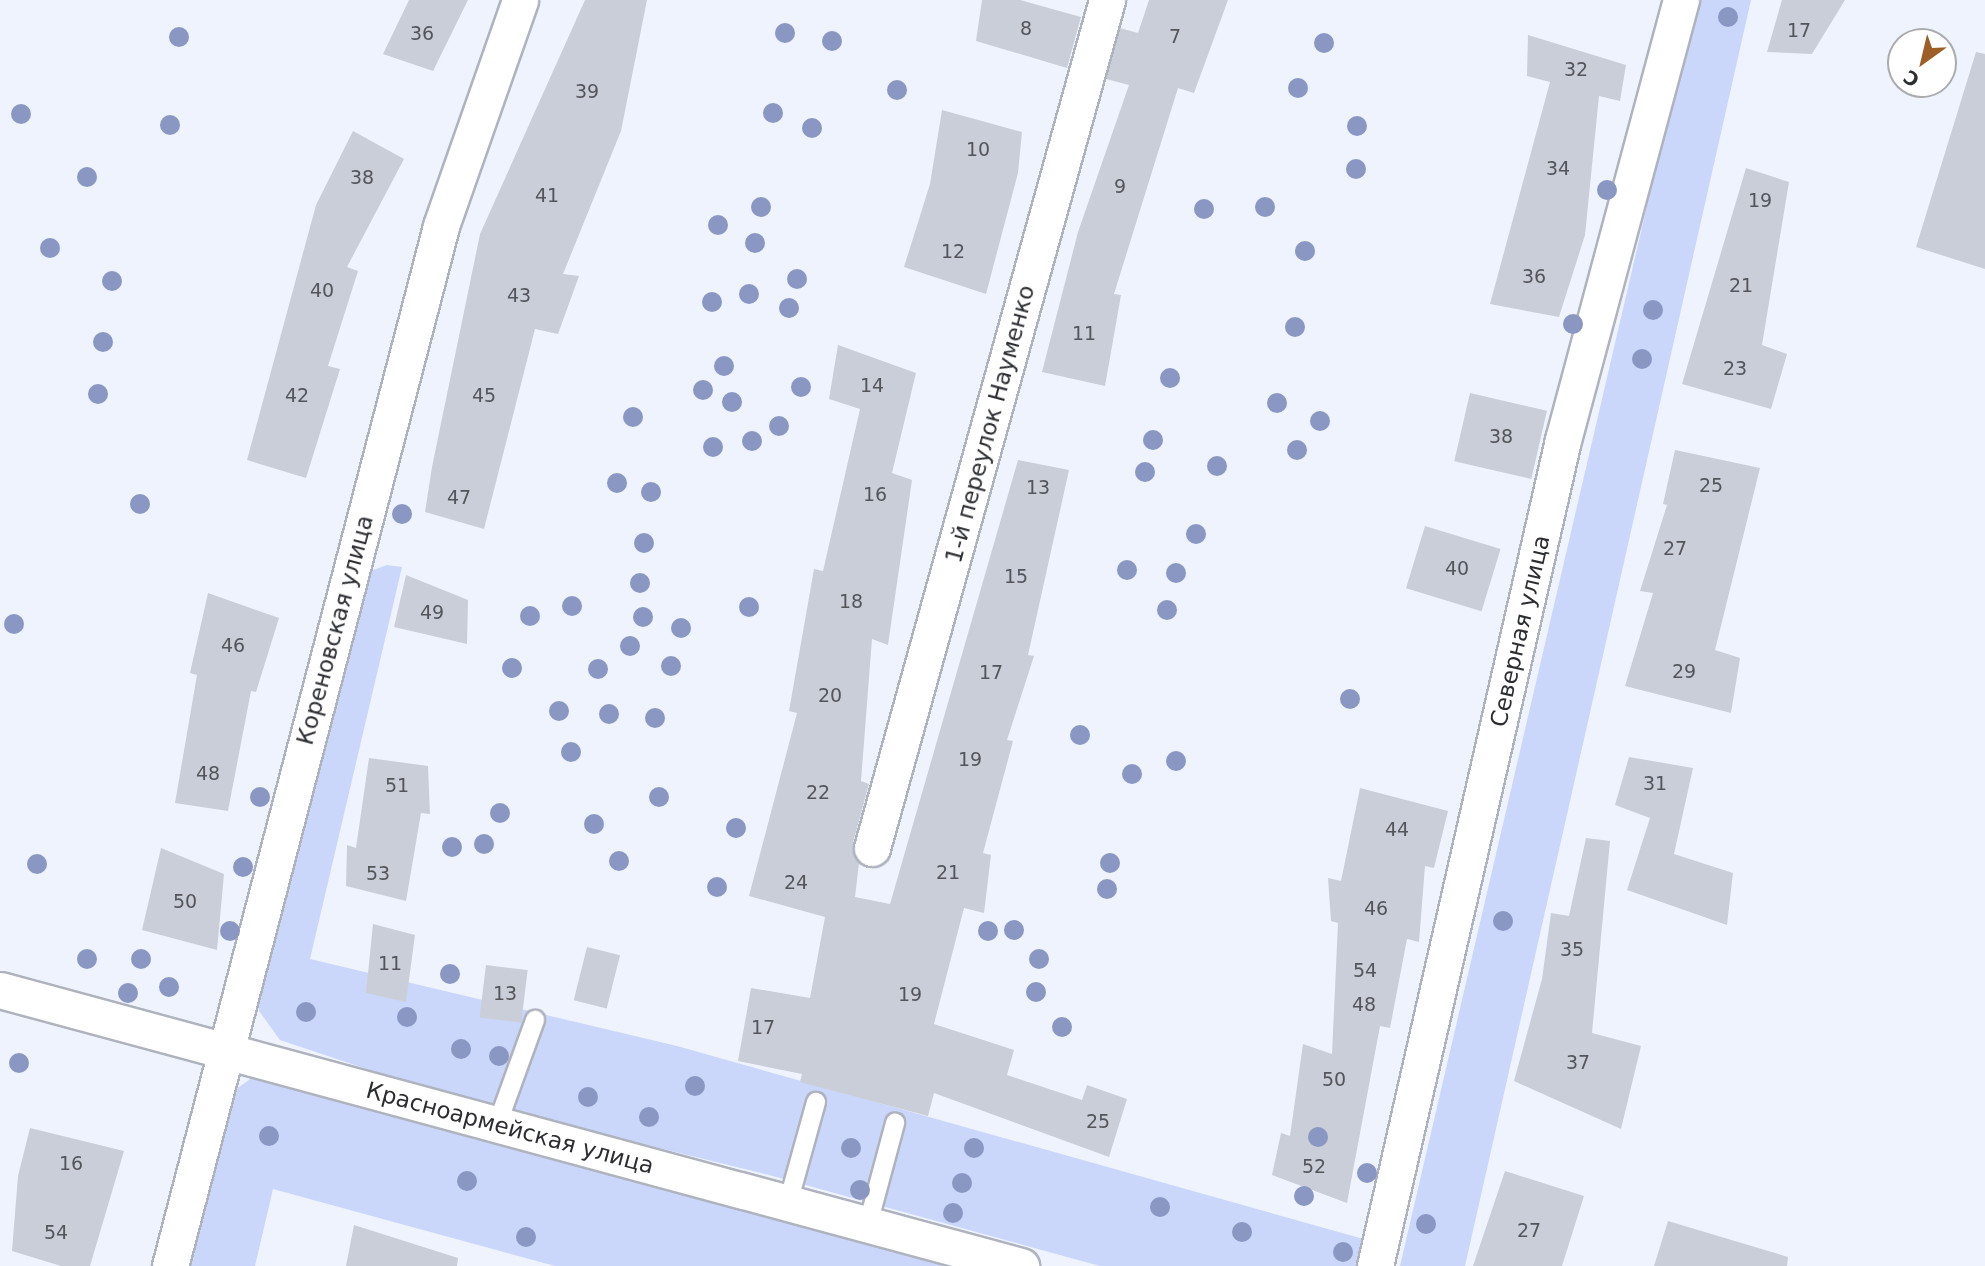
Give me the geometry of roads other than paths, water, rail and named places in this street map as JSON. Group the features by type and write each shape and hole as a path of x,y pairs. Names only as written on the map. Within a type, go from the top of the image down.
{"street":[{"name":"Кореновская улица","path":"170,1266 441,226 520,0"},
{"name":"1-й переулок Науменко","path":"872,848 1107,0"},
{"name":"Северная улица","path":"1375,1266 1563,440 1681,0"},
{"name":"Красноармейская улица","path":"0,990 1021,1266"}],"lane":[{"path":"498,1125 535,1020"},
{"path":"788,1203 816,1102"},
{"path":"868,1224 895,1124"}]}
